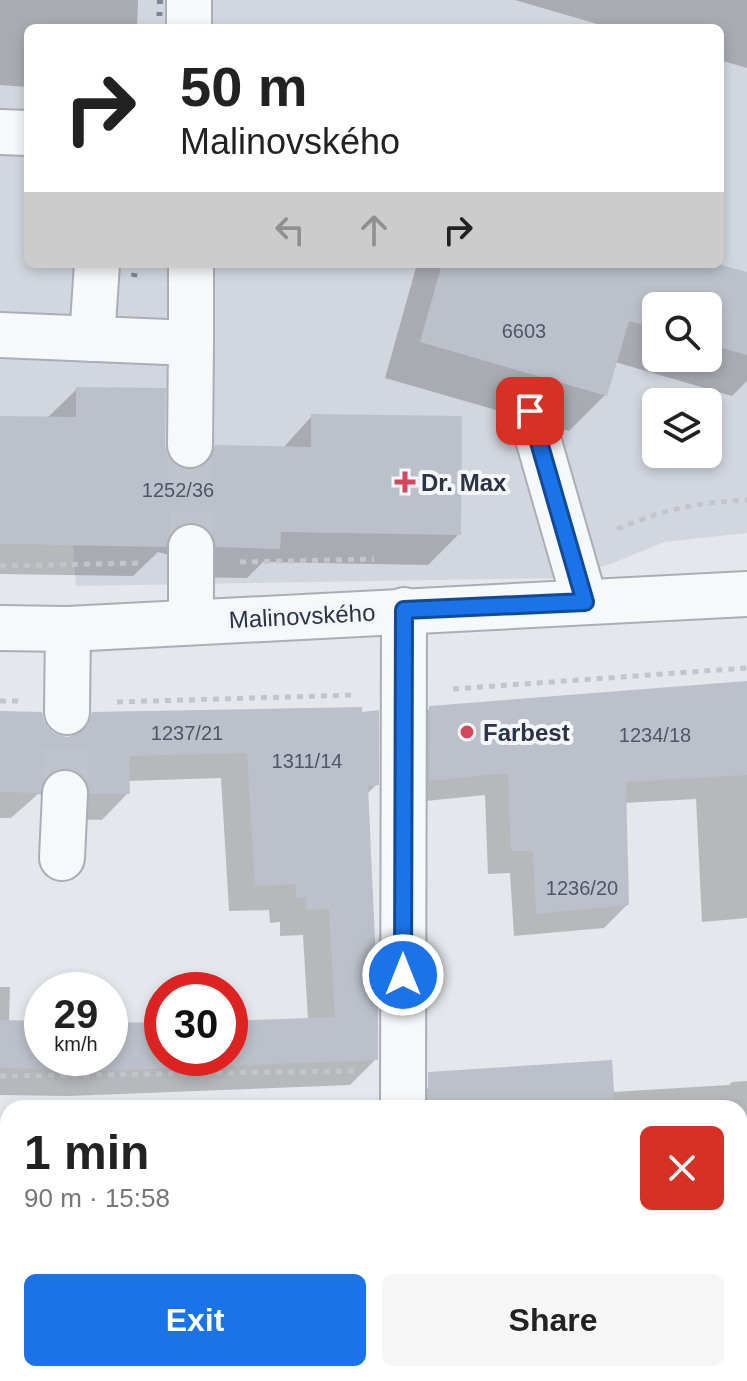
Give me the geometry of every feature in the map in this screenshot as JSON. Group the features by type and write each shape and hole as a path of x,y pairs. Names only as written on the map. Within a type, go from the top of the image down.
{"street":[{"path":"189,0 189,24"},
{"path":"0,132 24,133"},
{"path":"92,339 97,268"},
{"path":"190,445 191,268"},
{"path":"0,335 191,343"},
{"path":"530,411 585,602"},
{"path":"191,555 191,622"},
{"name":"Malinovského","path":"0,628 68,629 747,594"},
{"path":"403,1089 404,610"},
{"path":"68,629 68,707"},
{"path":"62,858 65,793"}],"path":[{"path":"568,543 616,530 662,511 709,502 747,500"},
{"path":"0,566 191,555 380,559"},
{"path":"0,701 68,707 403,693 747,668"},
{"path":"0,1076 403,1089"}],"shaded area":[{"path":"0,0 747,0 747,533 664,542 611,564 561,578 76,586 73,545 0,544"}],"building":[{"path":"724,266 747,272 747,355 722,348 722,292 642,292 642,325 629,321 607,396 420,342 441,268"},
{"path":"76,387 166,388 165,445 168,457 177,466 189,470 203,466 212,457 215,445 311,447 311,414 462,416 461,535 281,532 280,549 216,547 213,535 204,526 190,522 179,525 170,534 166,547 0,544 0,416 76,417"},
{"path":"747,681 747,775 626,782 629,905 536,914 533,851 511,851 508,773 429,781 429,706"},
{"path":"362,707 362,712 379,710 379,785 368,786 378,1060 248,1065 248,1020 335,1017 329,909 306,910 306,897 296,898 295,884 255,886 247,753 129,756 130,794 90,794 87,781 79,772 65,768 53,771 44,779 40,793 0,792 0,711 42,712 45,724 54,733 67,737 79,734 88,725 92,712"},
{"path":"0,1020 24,1021 24,1069 0,1068"},
{"path":"128,1022 144,1023 144,1069 128,1070"},
{"path":"612,1060 614,1100 428,1100 428,1072"}],"tunnel":[{"path":"190,445 191,547"},
{"path":"65,793 67,712"}],"railway":[{"path":"159,24 160,0"},
{"path":"134,277 135,268"}],"place":[{"name":"Dr. Max","path":"405,482"},
{"name":"Farbest","path":"467,732"}],"route":[{"path":"403,975 404,610 585,602 530,411"}]}
